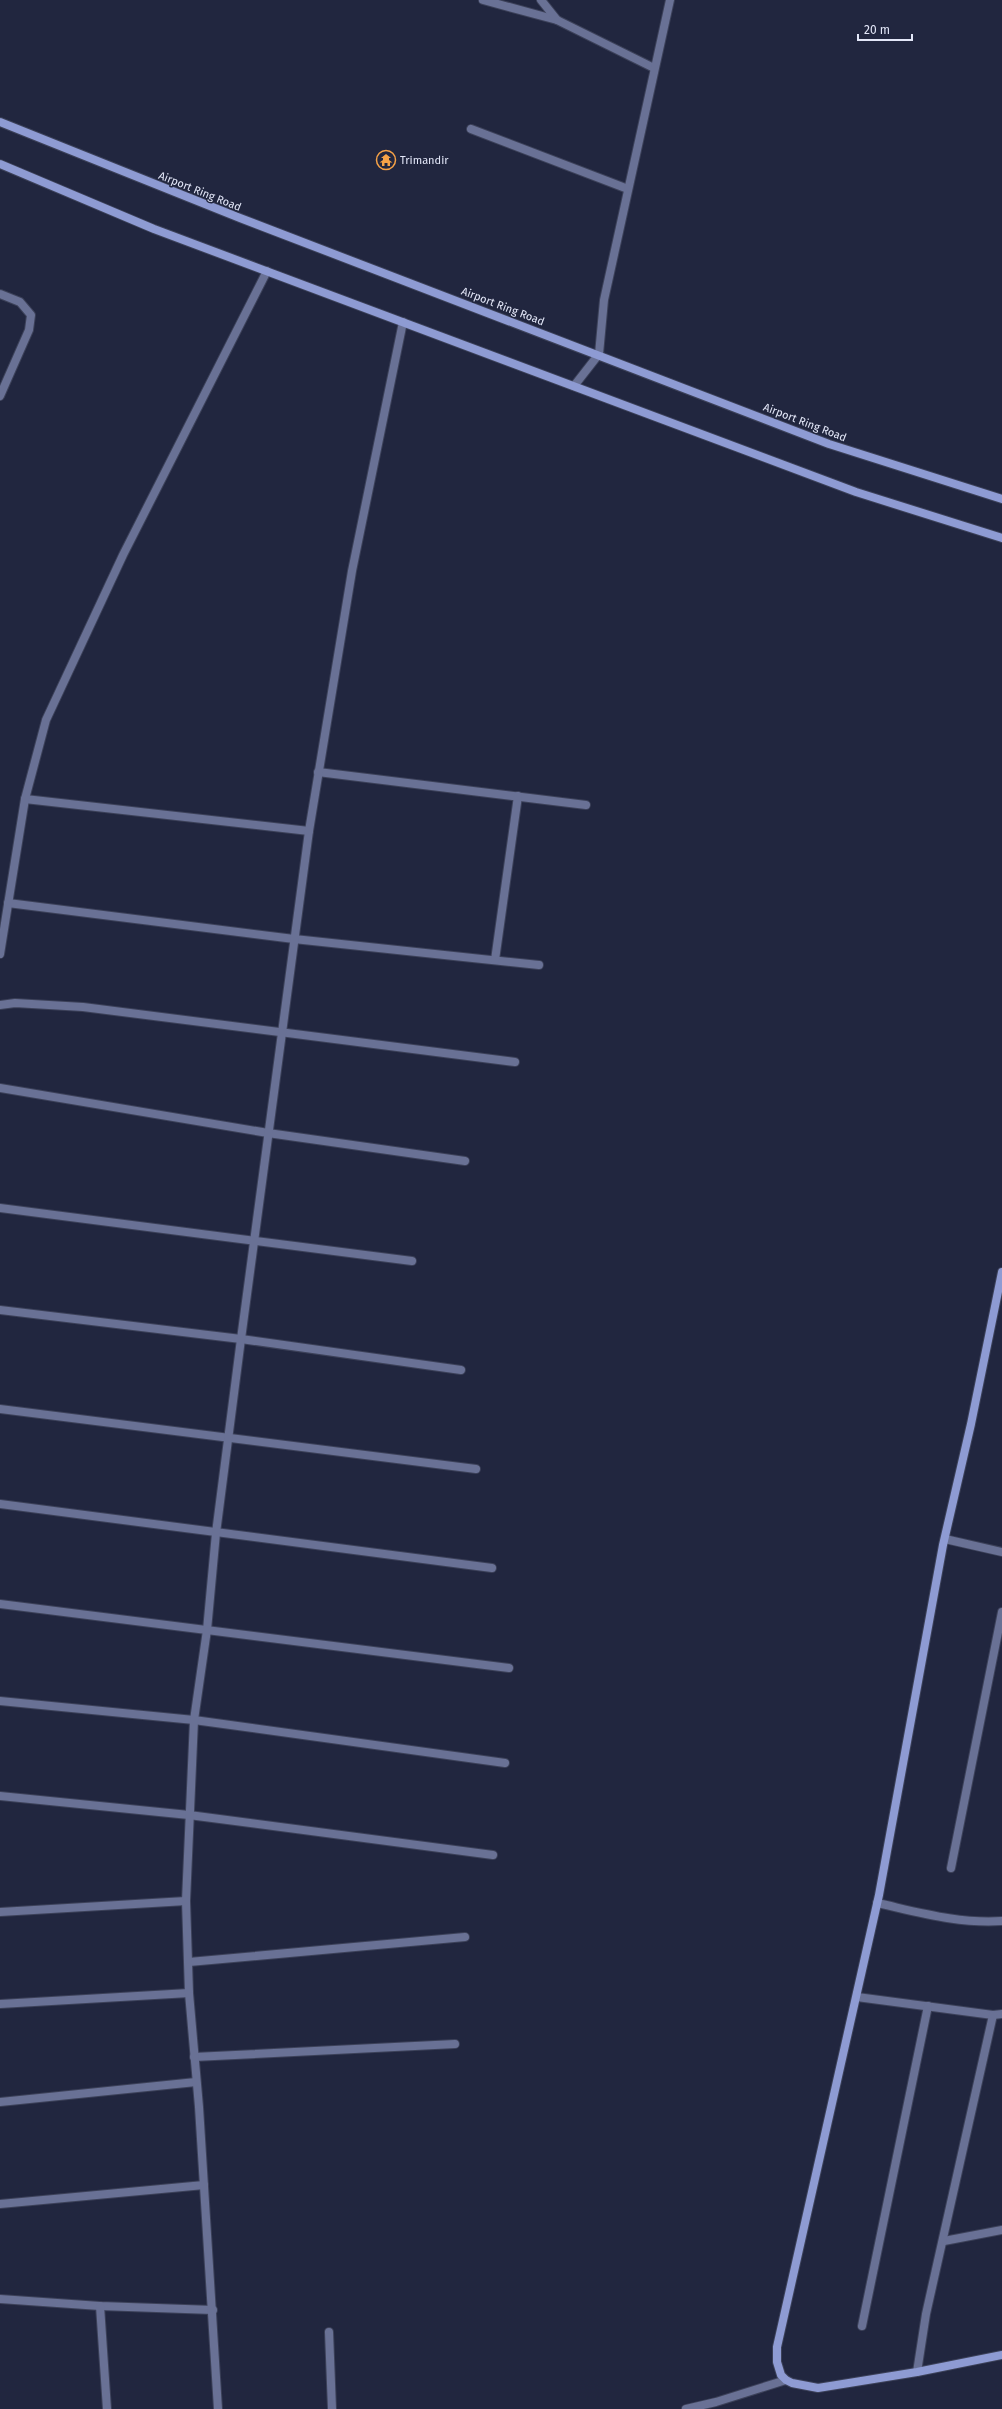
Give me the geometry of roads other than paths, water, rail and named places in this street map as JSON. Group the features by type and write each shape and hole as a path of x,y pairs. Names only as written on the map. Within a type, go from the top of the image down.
{"main road":[{"name":"Airport Ring Road","path":"0,122 240,218 599,354 829,444 1002,499"},
{"path":"0,164 154,229 856,492 1002,538"},
{"path":"1002,1272 945,1539 877,1903 777,2347 777,2362 786,2380 792,2383 818,2388 917,2372 1002,2355"}],"street":[{"path":"483,0 557,20 654,68"},
{"path":"541,0 557,20"},
{"path":"574,386 599,354 604,300 670,0"},
{"path":"471,129 628,189"},
{"path":"0,954 25,799 46,720 123,555 267,271"},
{"path":"0,294 20,302 31,315 29,330 0,396"},
{"path":"218,2409 213,2310 189,1993 186,1901 194,1720 207,1630 216,1533 230,1438 241,1339 309,831 352,571 403,322"},
{"path":"318,772 586,805"},
{"path":"495,960 518,796"},
{"path":"25,799 309,831"},
{"path":"8,903 294,939 539,965"},
{"path":"0,1005 22,1004 83,1006 515,1062"},
{"path":"0,1088 268,1133 465,1161"},
{"path":"0,1208 412,1261"},
{"path":"0,1310 241,1339 461,1370"},
{"path":"0,1409 476,1469"},
{"path":"0,1504 492,1568"},
{"path":"945,1539 1002,1552"},
{"path":"0,1604 509,1668"},
{"path":"951,1868 1002,1612"},
{"path":"0,1701 194,1720 505,1763"},
{"path":"0,1796 189,1815 493,1855"},
{"path":"0,1912 186,1901"},
{"path":"877,1903 945,1919 978,1923 1002,1921"},
{"path":"189,1962 465,1937"},
{"path":"0,2004 189,1993"},
{"path":"857,1997 993,2015 1002,2014"},
{"path":"862,2326 928,2006"},
{"path":"917,2372 926,2314 944,2241 993,2015"},
{"path":"194,2057 455,2044"},
{"path":"0,2102 196,2082"},
{"path":"0,2204 204,2185"},
{"path":"944,2241 1002,2230"},
{"path":"0,2299 100,2306 213,2310"},
{"path":"100,2306 107,2409"},
{"path":"329,2332 332,2409"},
{"path":"686,2409 716,2402 786,2380"}],"place":[{"name":"Trimandir","path":"386,160"}]}
